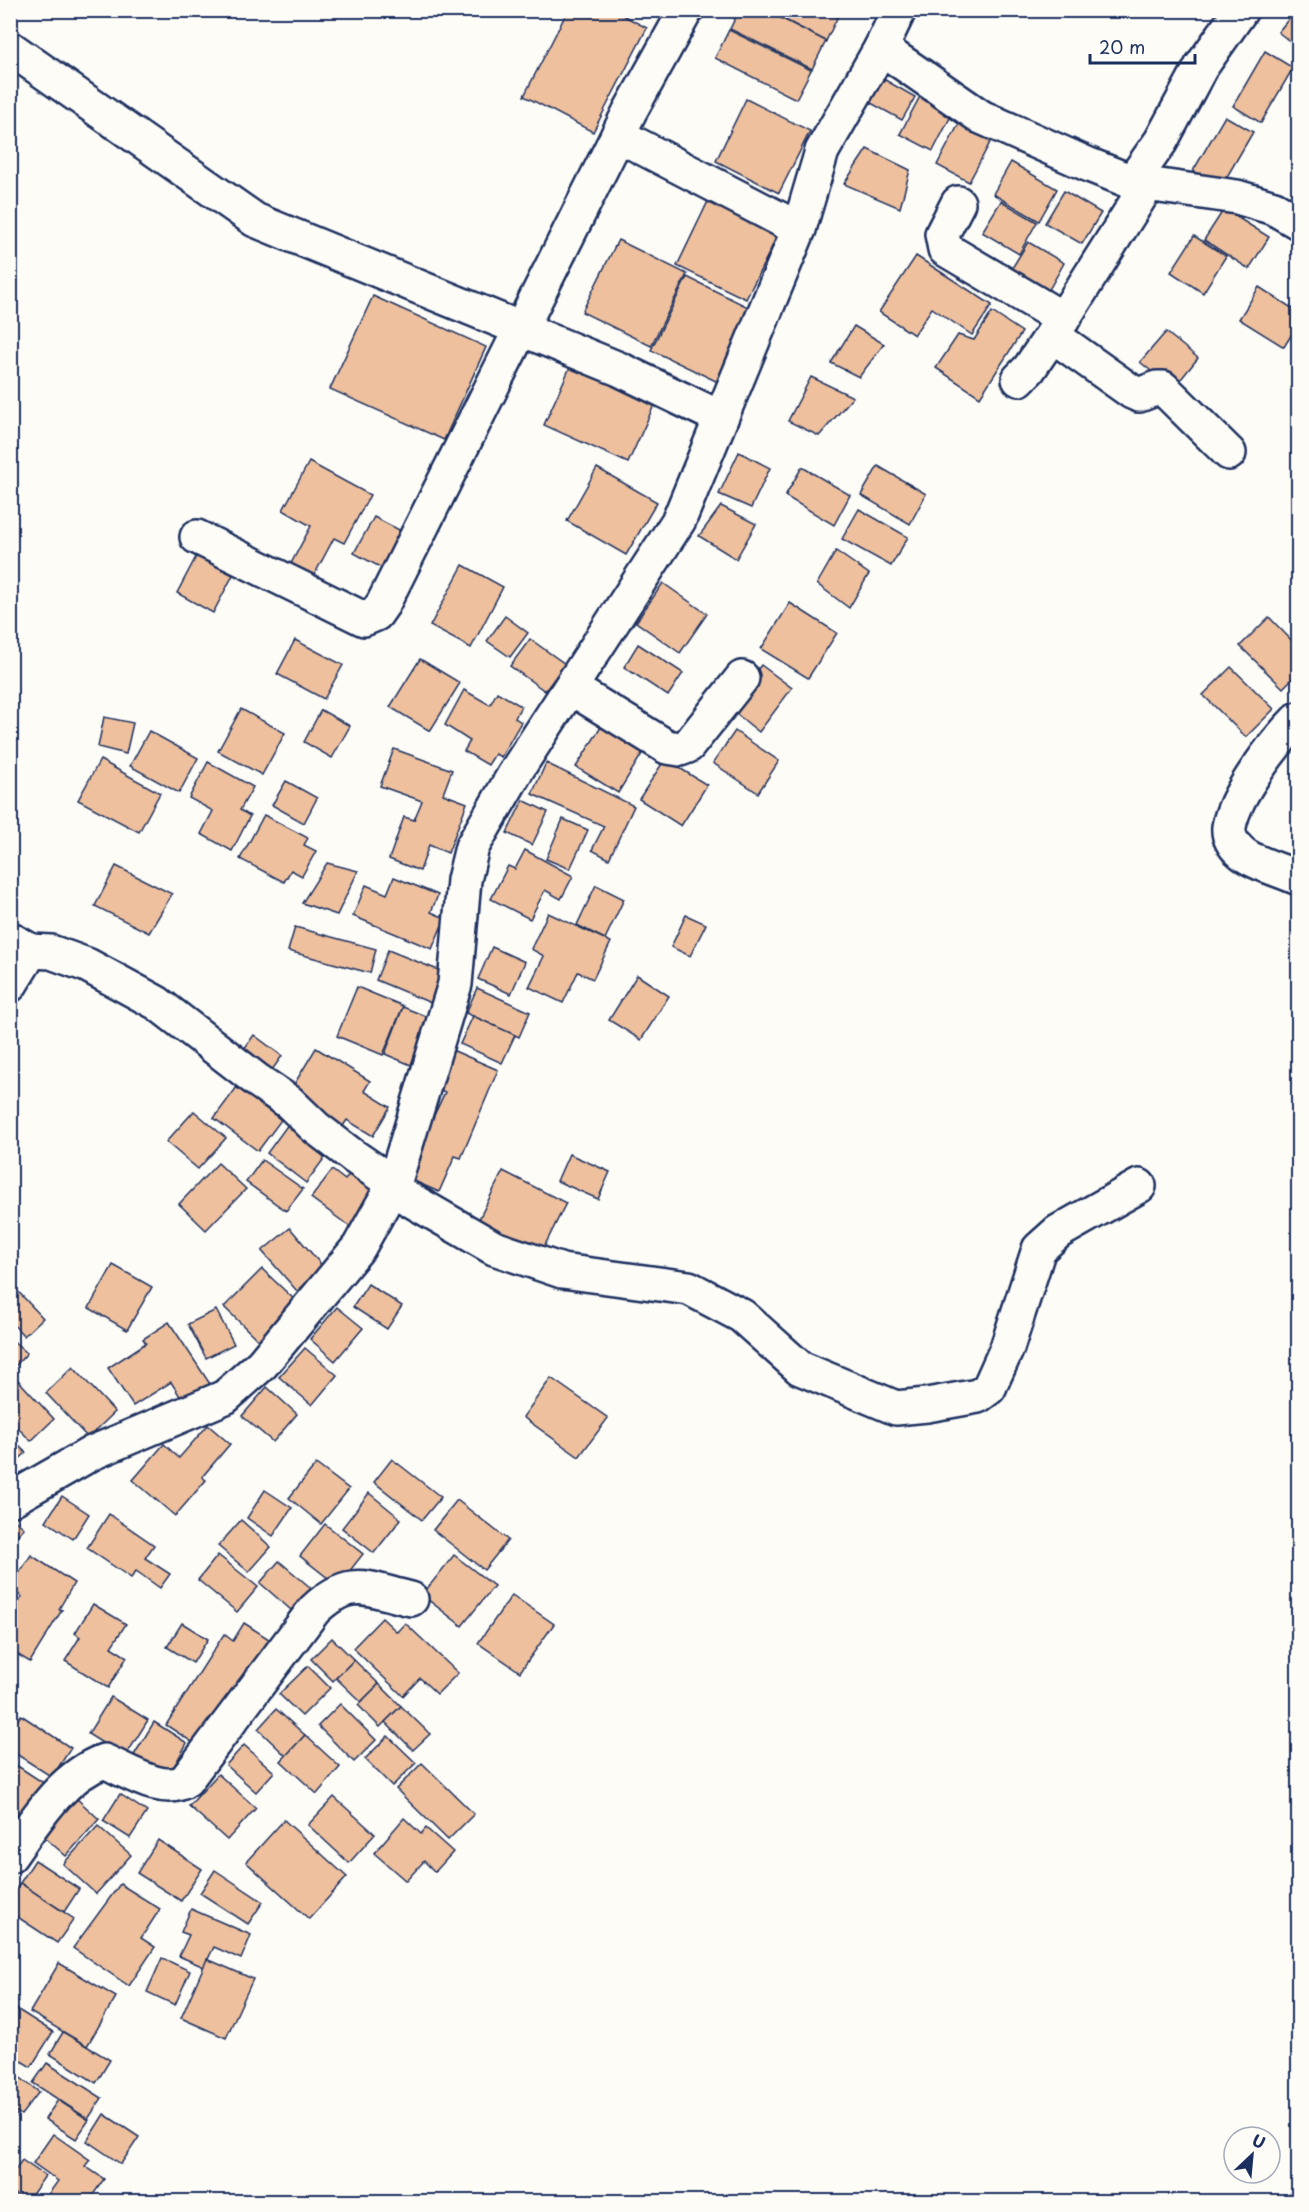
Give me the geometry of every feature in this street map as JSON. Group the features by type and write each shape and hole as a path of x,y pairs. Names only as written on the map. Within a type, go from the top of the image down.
{"street":[{"path":"197,537 364,619 376,614 618,135 686,10"},
{"path":"10,1500 92,1453 225,1397 262,1364 358,1248 393,1186 455,984 464,880 472,847 518,768 679,520 799,229 822,151 881,48 899,10"},
{"path":"1019,379 1057,327 1140,183 1201,67 1241,10"},
{"path":"10,48 255,220 619,369 721,418"},
{"path":"881,48 981,117 1140,183 1237,197 1274,208 1299,222"},
{"path":"618,135 799,229"},
{"path":"958,203 942,234 945,249 1057,327 1132,392 1139,395 1163,388 1229,453"},
{"path":"571,688 667,747 681,749 688,746 742,678"},
{"path":"1299,719 1281,736 1261,764 1237,805 1229,827 1230,839 1240,853 1299,878"},
{"path":"10,985 21,945 51,952 87,965 157,1003 258,1082 289,1102 315,1127 393,1186 494,1248 562,1271 689,1288 742,1316 800,1368 896,1408 978,1396 989,1388 1007,1347 1040,1249 1058,1232 1139,1186"},
{"path":"10,1856 44,1810 89,1766 104,1761 168,1786 180,1784 186,1780 314,1610 330,1595 343,1588 355,1587 411,1599"}],"building":[{"path":"568,10 613,10 647,28 593,132 524,96"},
{"path":"739,10 765,10 826,41 812,69 730,29"},
{"path":"766,10 837,10 840,12 826,41"},
{"path":"1298,10 1298,48 1278,32"},
{"path":"729,30 811,70 796,99 715,58"},
{"path":"1265,51 1293,68 1261,123 1233,106"},
{"path":"871,72 915,97 902,120 858,96"},
{"path":"925,87 957,104 933,151 900,134"},
{"path":"746,99 810,131 779,193 716,161"},
{"path":"1225,116 1253,132 1221,187 1193,171"},
{"path":"962,118 994,135 969,182 937,165"},
{"path":"867,149 910,170 900,208 844,184"},
{"path":"1011,162 1057,189 1039,221 993,194"},
{"path":"1064,191 1101,213 1082,244 1045,223"},
{"path":"712,193 782,227 746,299 677,266"},
{"path":"1001,201 1037,222 1019,254 982,232"},
{"path":"1224,209 1269,237 1249,269 1204,240"},
{"path":"1194,236 1226,256 1203,293 1171,272"},
{"path":"618,240 687,274 651,346 582,312"},
{"path":"1028,242 1064,263 1046,295 1009,273"},
{"path":"916,256 992,305 972,335 932,308 914,335 879,312"},
{"path":"687,277 756,311 720,383 651,350"},
{"path":"1259,287 1298,312 1298,324 1284,347 1239,319"},
{"path":"373,296 486,347 444,440 330,389"},
{"path":"992,312 1022,332 980,397 936,368 958,335 974,340"},
{"path":"854,326 884,344 859,377 831,363"},
{"path":"1166,332 1198,358 1173,389 1140,362"},
{"path":"571,365 655,403 628,463 544,425"},
{"path":"811,377 853,397 819,436 788,421"},
{"path":"739,452 770,468 751,508 719,494"},
{"path":"309,462 370,495 344,543 334,538 310,583 287,571 311,526 283,510"},
{"path":"878,466 926,494 910,524 861,495"},
{"path":"802,467 850,495 834,525 785,496"},
{"path":"597,468 657,502 626,555 567,521"},
{"path":"721,506 756,524 736,559 699,536"},
{"path":"859,509 908,537 891,566 842,539"},
{"path":"374,517 413,537 393,574 354,553"},
{"path":"836,551 869,574 849,608 817,584"},
{"path":"197,555 233,575 213,613 177,593"},
{"path":"463,565 503,587 471,648 430,626"},
{"path":"663,583 707,614 680,653 636,622"},
{"path":"790,603 837,633 808,678 761,649"},
{"path":"505,616 528,633 510,657 487,641"},
{"path":"1269,617 1298,647 1298,673 1283,688 1240,646"},
{"path":"530,639 565,664 545,691 510,666"},
{"path":"295,640 343,665 324,699 277,674"},
{"path":"638,644 683,673 668,696 624,667"},
{"path":"420,659 460,683 430,731 390,707"},
{"path":"761,665 792,688 759,732 729,708"},
{"path":"1231,667 1274,709 1246,737 1203,695"},
{"path":"464,690 490,705 497,692 521,706 515,718 521,722 501,757 495,754 488,765 464,751 470,741 445,725"},
{"path":"241,709 285,733 262,775 218,751"},
{"path":"321,710 350,726 332,758 304,742"},
{"path":"104,717 133,723 126,754 98,747"},
{"path":"606,719 648,744 618,793 576,767"},
{"path":"149,731 198,758 179,793 130,766"},
{"path":"735,731 779,761 758,793 713,763"},
{"path":"394,749 452,770 443,794 467,803 448,853 429,845 420,871 389,859 404,817 414,820 422,801 380,786"},
{"path":"665,759 707,785 681,826 639,799"},
{"path":"100,760 160,793 139,832 78,800"},
{"path":"208,762 253,787 240,810 250,816 232,851 201,834 213,811 189,798"},
{"path":"546,763 634,806 609,859 592,850 604,826 532,794"},
{"path":"286,781 317,798 304,823 272,805"},
{"path":"523,800 548,812 532,845 507,833"},
{"path":"264,815 308,838 304,845 316,851 302,876 291,870 284,882 240,859"},
{"path":"563,819 588,830 570,869 546,859"},
{"path":"525,850 573,876 561,899 545,890 530,919 491,899 508,866 515,869"},
{"path":"327,863 358,871 337,915 302,903"},
{"path":"116,866 172,894 149,933 95,906"},
{"path":"394,877 438,895 431,912 445,918 432,949 353,916 366,885 387,894"},
{"path":"596,885 624,899 605,939 577,925"},
{"path":"548,913 611,942 593,979 578,972 563,1003 529,987 544,956 531,949"},
{"path":"686,915 706,924 690,956 671,947"},
{"path":"295,927 376,949 370,973 288,951"},
{"path":"492,947 525,962 511,994 478,979"},
{"path":"388,950 443,972 431,1003 376,980"},
{"path":"637,975 669,996 641,1040 609,1020"},
{"path":"357,987 403,1006 383,1055 337,1036"},
{"path":"477,988 530,1012 519,1037 466,1013"},
{"path":"403,1007 430,1018 411,1065 385,1054"},
{"path":"473,1016 515,1035 502,1063 460,1044"},
{"path":"254,1035 282,1056 265,1080 236,1060"},
{"path":"316,1048 370,1081 364,1091 390,1107 373,1136 347,1120 341,1129 287,1096"},
{"path":"452,1050 498,1070 461,1158 455,1156 439,1192 405,1177 445,1092 436,1088"},
{"path":"237,1087 281,1120 258,1151 214,1118"},
{"path":"194,1111 226,1138 198,1169 166,1142"},
{"path":"289,1123 329,1152 306,1183 267,1153"},
{"path":"569,1154 610,1172 598,1199 557,1181"},
{"path":"262,1160 303,1189 286,1211 246,1182"},
{"path":"218,1163 246,1189 206,1230 179,1204"},
{"path":"356,1164 381,1182 353,1229 311,1198 332,1170 345,1180"},
{"path":"503,1171 566,1203 541,1253 478,1221"},
{"path":"290,1228 324,1268 297,1291 262,1251"},
{"path":"113,1265 152,1287 127,1330 89,1308"},
{"path":"262,1269 298,1303 260,1342 224,1307"},
{"path":"10,1283 43,1318 24,1336 10,1321"},
{"path":"368,1284 402,1306 387,1329 353,1307"},
{"path":"337,1307 363,1328 335,1361 310,1339"},
{"path":"216,1310 234,1344 206,1358 188,1324"},
{"path":"169,1322 210,1384 183,1401 171,1382 133,1406 108,1368 146,1343 143,1339"},
{"path":"10,1338 27,1353 10,1372"},
{"path":"305,1348 337,1375 312,1405 279,1377"},
{"path":"73,1367 115,1412 88,1438 46,1393"},
{"path":"551,1378 608,1418 579,1457 523,1417"},
{"path":"18,1380 54,1419 31,1441 10,1420 10,1387"},
{"path":"267,1387 297,1414 273,1442 242,1416"},
{"path":"208,1425 230,1444 202,1477 206,1480 175,1516 133,1480 164,1444 179,1458"},
{"path":"10,1437 26,1453 10,1467"},
{"path":"392,1459 441,1497 422,1520 374,1482"},
{"path":"316,1464 349,1489 321,1524 289,1498"},
{"path":"265,1490 292,1508 273,1536 247,1518"},
{"path":"369,1493 401,1519 374,1553 342,1528"},
{"path":"62,1496 89,1514 73,1539 46,1521"},
{"path":"457,1500 508,1540 484,1570 433,1530"},
{"path":"109,1514 154,1545 145,1558 170,1574 160,1588 136,1571 131,1578 87,1548"},
{"path":"10,1516 24,1528 10,1543"},
{"path":"241,1520 271,1547 249,1572 218,1546"},
{"path":"325,1524 363,1554 338,1586 300,1556"},
{"path":"31,1555 74,1583 59,1609 62,1610 30,1662 10,1650 10,1601 17,1605 22,1597 10,1587"},
{"path":"218,1555 258,1587 237,1612 198,1580"},
{"path":"454,1555 494,1586 462,1626 422,1595"},
{"path":"279,1561 311,1588 291,1610 260,1583"},
{"path":"512,1595 554,1624 520,1672 478,1643"},
{"path":"93,1604 126,1624 111,1647 127,1657 108,1688 65,1661 80,1637 75,1633"},
{"path":"382,1618 397,1632 405,1623 458,1673 437,1694 420,1678 403,1696 353,1648"},
{"path":"182,1623 208,1639 193,1663 167,1647"},
{"path":"244,1623 275,1643 253,1676 246,1671 198,1746 166,1725 224,1634 233,1641"},
{"path":"332,1638 354,1660 333,1681 311,1659"},
{"path":"354,1660 379,1684 361,1702 336,1678"},
{"path":"308,1666 330,1688 302,1716 279,1694"},
{"path":"379,1684 401,1706 380,1727 358,1705"},
{"path":"111,1697 148,1720 125,1757 88,1734"},
{"path":"340,1704 376,1740 354,1762 318,1726"},
{"path":"401,1706 430,1734 413,1750 385,1722"},
{"path":"276,1709 305,1735 286,1756 258,1729"},
{"path":"21,1715 71,1748 52,1777 10,1750 10,1731"},
{"path":"154,1722 187,1743 168,1777 131,1760"},
{"path":"305,1735 340,1767 317,1794 281,1761"},
{"path":"388,1736 416,1763 392,1786 365,1759"},
{"path":"244,1745 274,1772 256,1792 226,1765"},
{"path":"10,1761 45,1784 18,1823 10,1818"},
{"path":"422,1763 474,1814 448,1840 396,1789"},
{"path":"218,1774 256,1808 227,1840 189,1806"},
{"path":"120,1794 147,1812 130,1838 103,1821"},
{"path":"334,1797 375,1834 349,1863 308,1825"},
{"path":"76,1798 99,1819 66,1856 43,1836"},
{"path":"404,1818 421,1834 426,1828 453,1852 435,1872 424,1861 406,1881 374,1853"},
{"path":"284,1820 347,1877 309,1919 246,1862"},
{"path":"98,1826 131,1855 96,1894 63,1864"},
{"path":"158,1840 202,1869 181,1901 137,1873"},
{"path":"35,1860 79,1889 64,1912 20,1883"},
{"path":"215,1870 263,1902 248,1924 200,1893"},
{"path":"20,1883 74,1919 57,1943 10,1912 10,1898"},
{"path":"120,1884 160,1909 141,1938 155,1947 129,1986 73,1948"},
{"path":"191,1909 251,1935 241,1959 214,1947 204,1967 179,1956 189,1935 181,1932"},
{"path":"162,1958 190,1971 175,2005 147,1992"},
{"path":"207,1959 253,1979 226,2038 181,2018"},
{"path":"59,1963 116,1997 87,2046 30,2012"},
{"path":"15,2008 53,2032 31,2067 10,2054 10,2015"},
{"path":"63,2032 110,2060 96,2083 50,2054"},
{"path":"47,2063 102,2098 88,2119 33,2083"},
{"path":"10,2070 39,2092 21,2115 10,2107"},
{"path":"58,2100 89,2120 76,2139 45,2119"},
{"path":"10,2107 18,2113 10,2123"},
{"path":"104,2114 139,2137 121,2164 87,2141"},
{"path":"53,2134 90,2160 85,2166 104,2179 88,2202 44,2200 58,2181 33,2163"},
{"path":"22,2160 45,2176 27,2202 10,2191 10,2177"}]}
